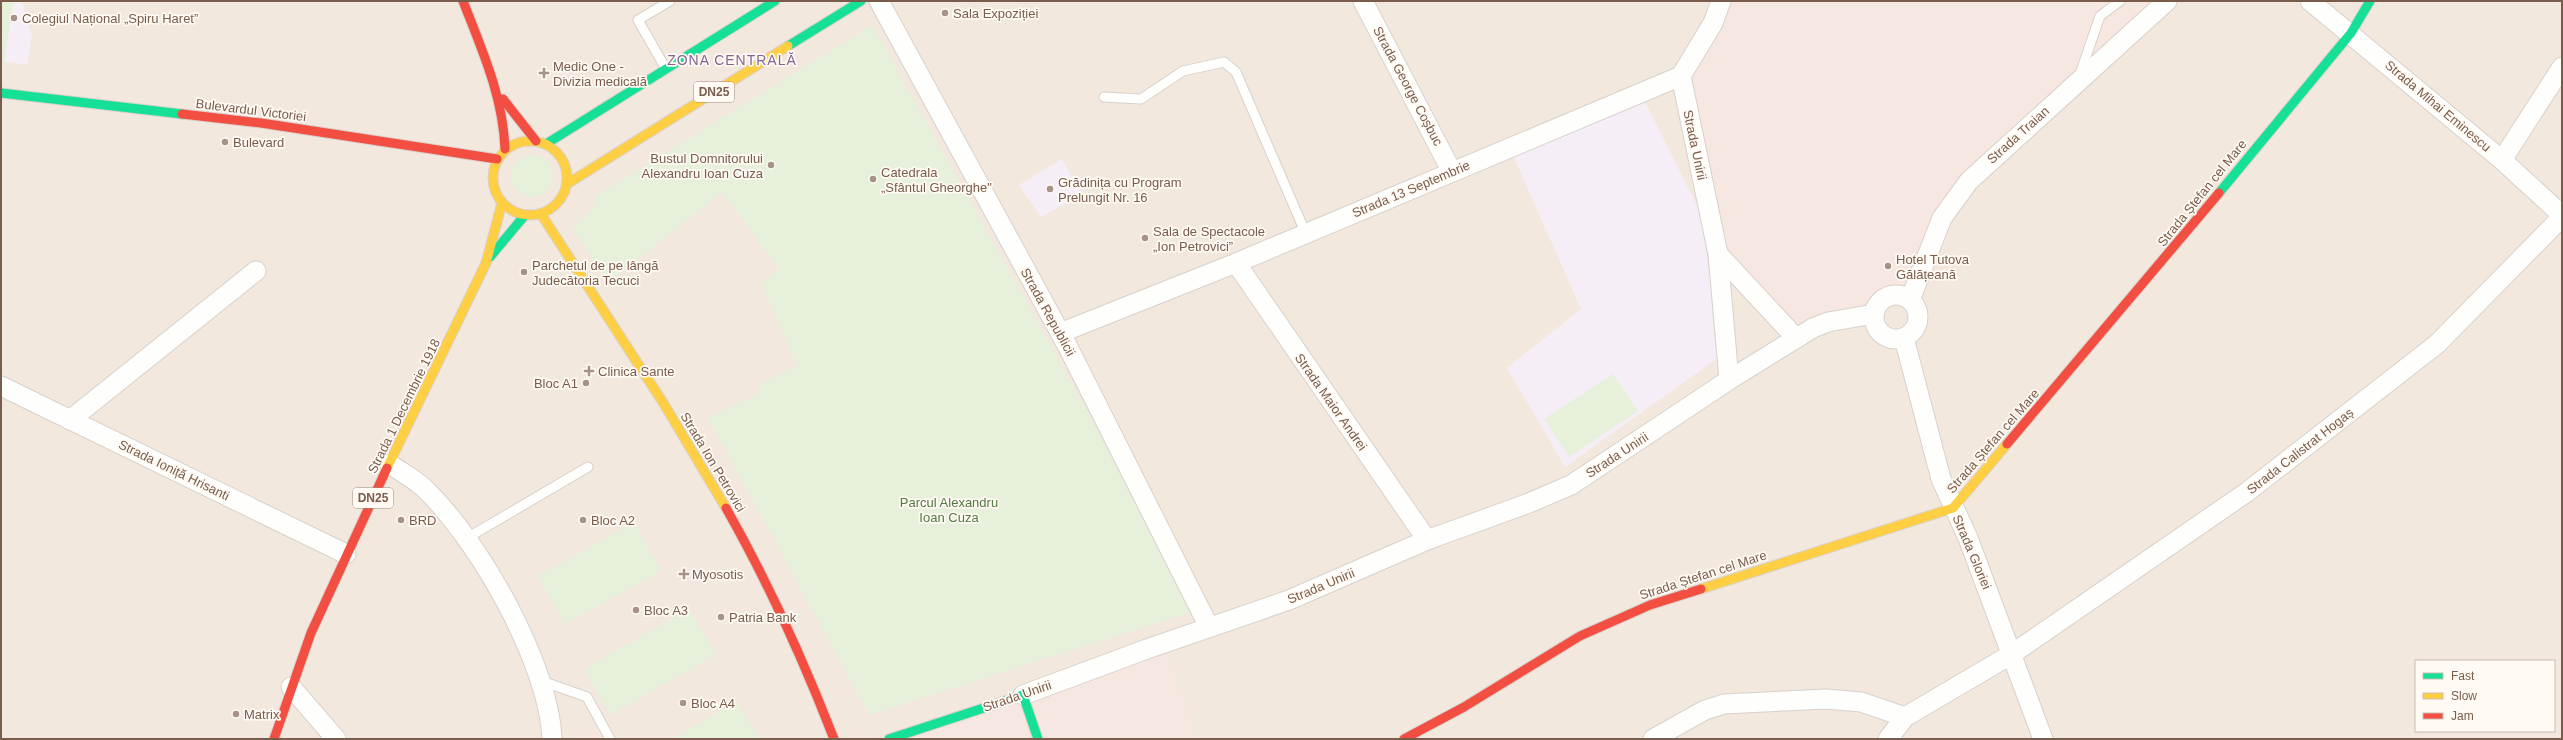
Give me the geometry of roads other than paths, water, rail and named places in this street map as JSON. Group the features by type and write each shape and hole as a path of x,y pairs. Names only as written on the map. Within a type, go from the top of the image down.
{"main road":[{"path":"464,1 499,94 506,130 505,150"},
{"name":"DN25","path":"567,184 861,1"},
{"name":"Strada Ștefan cel Mare","path":"1404,739 1464,707 1580,636 1650,605 1953,508 2153,273 2351,33 2370,1"},
{"path":"546,144 771,2"},
{"name":"Bulevardul Victoriei","path":"1,93 261,123 498,159"},
{"path":"499,94 521,124 536,140 546,144 561,156 566,165 567,184 559,203 541,214 525,215 511,210 502,203 493,182 493,170 498,159 505,150 516,143 536,140"},
{"name":"Strada 1 Decembrie 1918","path":"274,739 291,687 312,633 346,554 486,263 502,203"},
{"name":"Strada Ion Petrovici","path":"541,214 711,482 790,633 834,739"},
{"name":"Strada 1 Decembrie 1918","path":"486,263 525,215"},
{"path":"1023,695 1038,739"},
{"name":"Strada Unirii","path":"889,739 1023,695"}],"street":[{"name":"Strada Republicii","path":"879,1 1060,333 1209,627"},
{"name":"Strada George Coșbuc","path":"1363,1 1452,172"},
{"path":"1681,76 1713,23 1722,1"},
{"name":"Strada Traian","path":"1910,300 1933,236 1953,200 1991,159 2167,1"},
{"name":"Strada Mihai Eminescu","path":"2310,1 2351,33 2502,160 2562,216"},
{"path":"2502,160 2562,67"},
{"name":"Strada 13 Septembrie","path":"1060,333 1236,263 1681,76"},
{"name":"Strada Unirii","path":"1681,76 1718,254 1729,380"},
{"name":"Strada Calistrat Hogaș","path":"1905,717 2012,654 2247,492 2438,344 2562,216"},
{"path":"1718,254 1796,338"},
{"name":"Strada Maior Andrei","path":"1236,263 1427,540"},
{"path":"70,420 256,271"},
{"path":"1891,295 1905,296 1910,300 1915,306 1918,321 1911,334 1904,338 1888,339 1882,335 1874,322 1874,314 1879,302 1891,295"},
{"name":"Strada Unirii","path":"1023,695 1209,627 1233,621 1289,600 1427,540 1529,503 1571,485 1729,380 1796,338 1828,322 1874,314"},
{"name":"Strada Gloriei","path":"1904,338 1933,453 1953,508 1968,538 2043,739"},
{"name":"Strada Ioniță Hrisanti","path":"1,386 346,554"},
{"path":"390,464 426,490 466,538 508,605 523,638 550,712 552,739"},
{"path":"291,687 336,739"},
{"path":"1653,739 1700,712 1724,704 1826,699 1861,702 1905,717 1888,739"}],"lane":[{"path":"666,69 638,20 670,1"},
{"path":"2077,82 2100,16 2120,1"},
{"path":"1104,97 1141,99 1183,71 1224,62 1236,72 1306,234"},
{"path":"466,538 588,467"},
{"path":"538,680 588,697 610,739"}],"place":[{"name":"Sala Expoziției","path":"945,13"},
{"name":"Colegiul Național „Spiru Haret”","path":"14,18"},
{"name":"Medic One - Divizia medicală","path":"544,73"},
{"name":"Bulevard","path":"225,142"},
{"name":"Bustul Domnitorului Alexandru Ioan Cuza","path":"771,165"},
{"name":"Catedrala „Sfântul Gheorghe\"","path":"873,179"},
{"name":"Grădinița cu Program Prelungit Nr. 16","path":"1050,189"},
{"name":"Sala de Spectacole „Ion Petrovici”","path":"1145,238"},
{"name":"Hotel Tutova Gălățeană","path":"1888,266"},
{"name":"Parchetul de pe lângă Judecătoria Tecuci","path":"524,272"},
{"name":"Clinica Sante","path":"589,371"},
{"name":"Bloc A1","path":"586,383"},
{"name":"BRD","path":"401,520"},
{"name":"Bloc A2","path":"583,520"},
{"name":"Myosotis","path":"684,574"},
{"name":"Bloc A3","path":"636,610"},
{"name":"Patria Bank","path":"721,617"},
{"name":"Bloc A4","path":"683,703"},
{"name":"Matrix","path":"236,714"}],"district":[{"name":"ZONA CENTRALĂ","path":"732,60"}],"park label":[{"name":"Parcul Alexandru Ioan Cuza","path":"949,510"}]}
